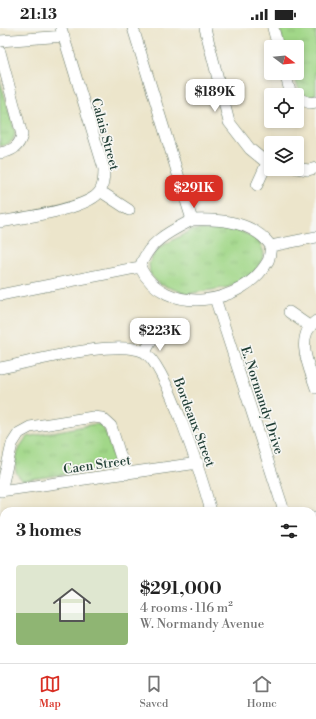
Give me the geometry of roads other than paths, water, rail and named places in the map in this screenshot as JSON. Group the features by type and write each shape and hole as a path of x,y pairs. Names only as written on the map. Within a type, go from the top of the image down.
{"street":[{"path":"133,28 192,220"},
{"path":"205,28 229,122 250,149 264,159"},
{"path":"273,28 276,40"},
{"path":"0,41 62,32"},
{"name":"Calais Street","path":"62,32 104,169 104,179 100,192"},
{"path":"0,52 22,135 20,144 9,152 0,153"},
{"path":"304,101 310,103 316,102"},
{"path":"304,169 316,168"},
{"path":"256,185 264,171"},
{"path":"0,222 68,209 88,200 100,192 130,210"},
{"path":"192,220 222,220 240,224 254,230 265,238 271,246 268,260 250,283 233,292 215,298 179,299 158,289 145,276 140,267 145,254 155,242 192,220"},
{"path":"271,246 316,237"},
{"path":"0,295 140,267"},
{"name":"E. Normandy Drive","path":"215,298 283,507"},
{"path":"289,312 313,323 304,338 304,350 316,388"},
{"path":"0,368 102,348 124,347 145,352 155,334"},
{"name":"Bordeaux Street","path":"145,352 160,370 198,463 210,507"},
{"path":"0,491 12,444 19,433 30,426 93,416 102,418 111,426 126,474"},
{"name":"Caen Street","path":"0,491 198,463"}]}
